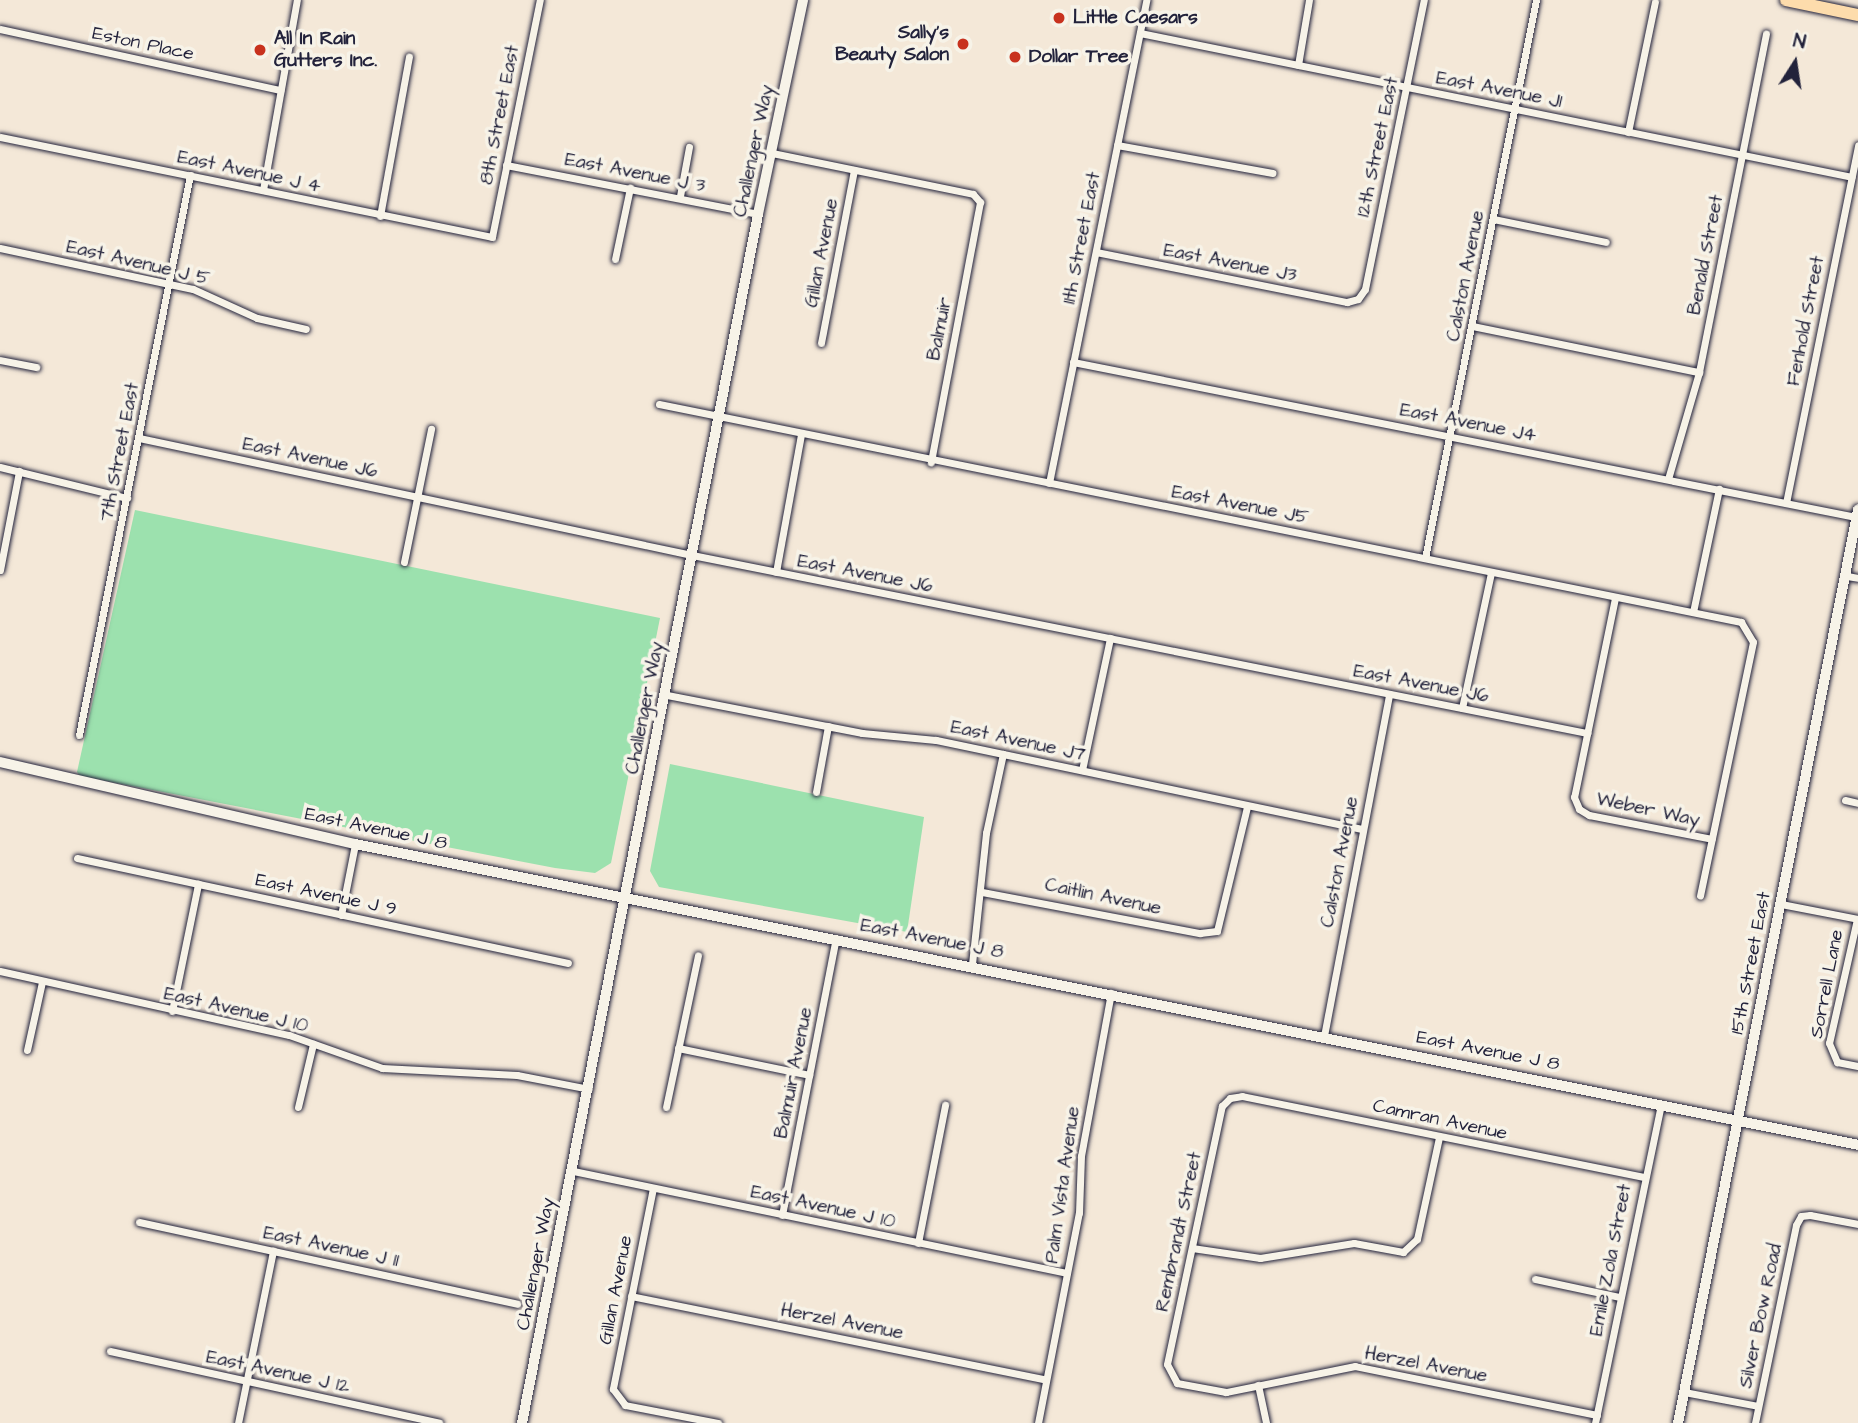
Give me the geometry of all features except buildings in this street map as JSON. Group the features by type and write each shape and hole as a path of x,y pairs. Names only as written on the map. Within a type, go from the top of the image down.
{"main road":[{"path":"1786,0 1858,15"}],"street":[{"path":"263,190 297,0"},
{"name":"8th Street East","path":"492,237 540,0"},
{"name":"Challenger Way","path":"522,1423 667,695 758,214 803,0"},
{"name":"11th Street East","path":"1049,483 1146,0"},
{"path":"1298,65 1309,0"},
{"name":"12th Street East","path":"1358,299 1365,289 1423,0"},
{"name":"Calston Avenue","path":"1426,558 1536,0"},
{"path":"1629,132 1655,2"},
{"name":"Eston Place","path":"0,29 280,90"},
{"name":"East Avenue J1","path":"1140,33 1852,177"},
{"name":"Benald Street","path":"1668,479 1699,372 1766,34"},
{"path":"380,216 409,57"},
{"name":"East Avenue J 4","path":"0,136 492,237"},
{"path":"1117,145 1272,173"},
{"name":"Fenhold Street","path":"1786,503 1858,145"},
{"path":"680,196 689,147"},
{"path":"772,152 854,170"},
{"name":"East Avenue J 3","path":"506,165 680,196 758,214"},
{"name":"Balmuir","path":"854,170 973,194 980,202 931,462"},
{"name":"Gillan Avenue","path":"821,343 854,170"},
{"name":"7th Street East","path":"79,736 190,175"},
{"path":"615,260 630,188"},
{"path":"1493,219 1606,242"},
{"name":"East Avenue J 5","path":"0,248 204,292 257,318 306,329"},
{"name":"East Avenue J3","path":"1096,252 1347,302 1358,299"},
{"path":"1472,326 1699,372"},
{"path":"0,360 36,368"},
{"name":"East Avenue J4","path":"1073,362 1786,503 1857,513"},
{"path":"659,404 719,416"},
{"name":"East Avenue J5","path":"719,416 931,462 1049,483 1741,622 1750,631 1754,642 1712,839"},
{"path":"404,562 431,429"},
{"path":"776,572 801,434"},
{"name":"East Avenue J6","path":"139,438 692,555 1587,733"},
{"path":"0,467 127,498"},
{"path":"0,570 19,471"},
{"path":"1693,612 1719,489"},
{"name":"15th Street East","path":"1678,1423 1781,904 1852,577 1857,513"},
{"path":"1462,708 1491,573"},
{"path":"1587,733 1615,598"},
{"path":"1082,770 1110,638"},
{"name":"Calston Avenue","path":"1324,1036 1361,829 1389,694"},
{"name":"East Avenue J7","path":"667,695 828,726 1003,754 1361,829"},
{"path":"816,792 828,726"},
{"name":"Weber Way","path":"1587,733 1574,797 1579,809 1712,839"},
{"path":"972,964 982,892 986,833 1003,754"},
{"name":"East Avenue J 8","path":"0,762 355,844 972,964 1858,1145"},
{"path":"1845,800 1858,803"},
{"name":"Caitlin Avenue","path":"982,892 1200,933 1217,931 1247,807"},
{"path":"1700,896 1712,839"},
{"path":"341,915 355,844"},
{"name":"East Avenue J 9","path":"77,858 568,963"},
{"path":"172,1011 198,884"},
{"path":"1781,904 1857,919"},
{"name":"Sorrell Lane","path":"1857,919 1829,1043 1831,1055 1837,1062 1858,1066"},
{"name":"Balmuir Avenue","path":"782,1215 836,938"},
{"path":"666,1107 698,955"},
{"name":"East Avenue J 10","path":"0,971 313,1044 382,1068 517,1074 589,1089"},
{"path":"27,1050 43,982"},
{"name":"Palm Vista Avenue","path":"1038,1423 1079,1213 1081,1156 1111,993"},
{"path":"298,1107 313,1044"},
{"path":"678,1048 809,1075"},
{"name":"Camran Avenue","path":"1230,1098 1242,1096 1643,1177"},
{"name":"Rembrandt Street","path":"1169,1376 1167,1364 1222,1106 1230,1098"},
{"name":"Emile Zola Street","path":"1596,1419 1643,1177 1661,1103"},
{"path":"918,1242 945,1105"},
{"path":"1192,1248 1259,1258 1354,1243 1403,1252 1417,1239 1438,1137"},
{"name":"East Avenue J 10","path":"573,1171 1068,1273"},
{"name":"Gillan Avenue","path":"653,1188 613,1389 615,1398 625,1405 718,1423"},
{"name":"Silver Bow Road","path":"1755,1423 1801,1216 1858,1224"},
{"name":"East Avenue J 11","path":"139,1222 517,1304"},
{"path":"238,1423 273,1251"},
{"path":"1535,1279 1620,1297"},
{"name":"Herzel Avenue","path":"631,1296 1045,1380"},
{"name":"East Avenue J 12","path":"110,1351 439,1423"},
{"name":"Herzel Avenue","path":"1169,1376 1177,1383 1226,1392 1355,1366 1596,1419"},
{"path":"1258,1385 1266,1423"},
{"path":"1684,1392 1758,1406"}],"green space":[{"path":"135,510 660,618 611,863 595,873 555,868 80,776 77,772"},
{"path":"670,764 924,817 907,932 659,887 650,871"}],"place":[{"name":"Little Caesars","path":"1059,18"},
{"name":"Sally's Beauty Salon","path":"963,44"},
{"name":"All In Rain Gutters Inc.","path":"260,50"},
{"name":"Dollar Tree","path":"1015,57"}]}
